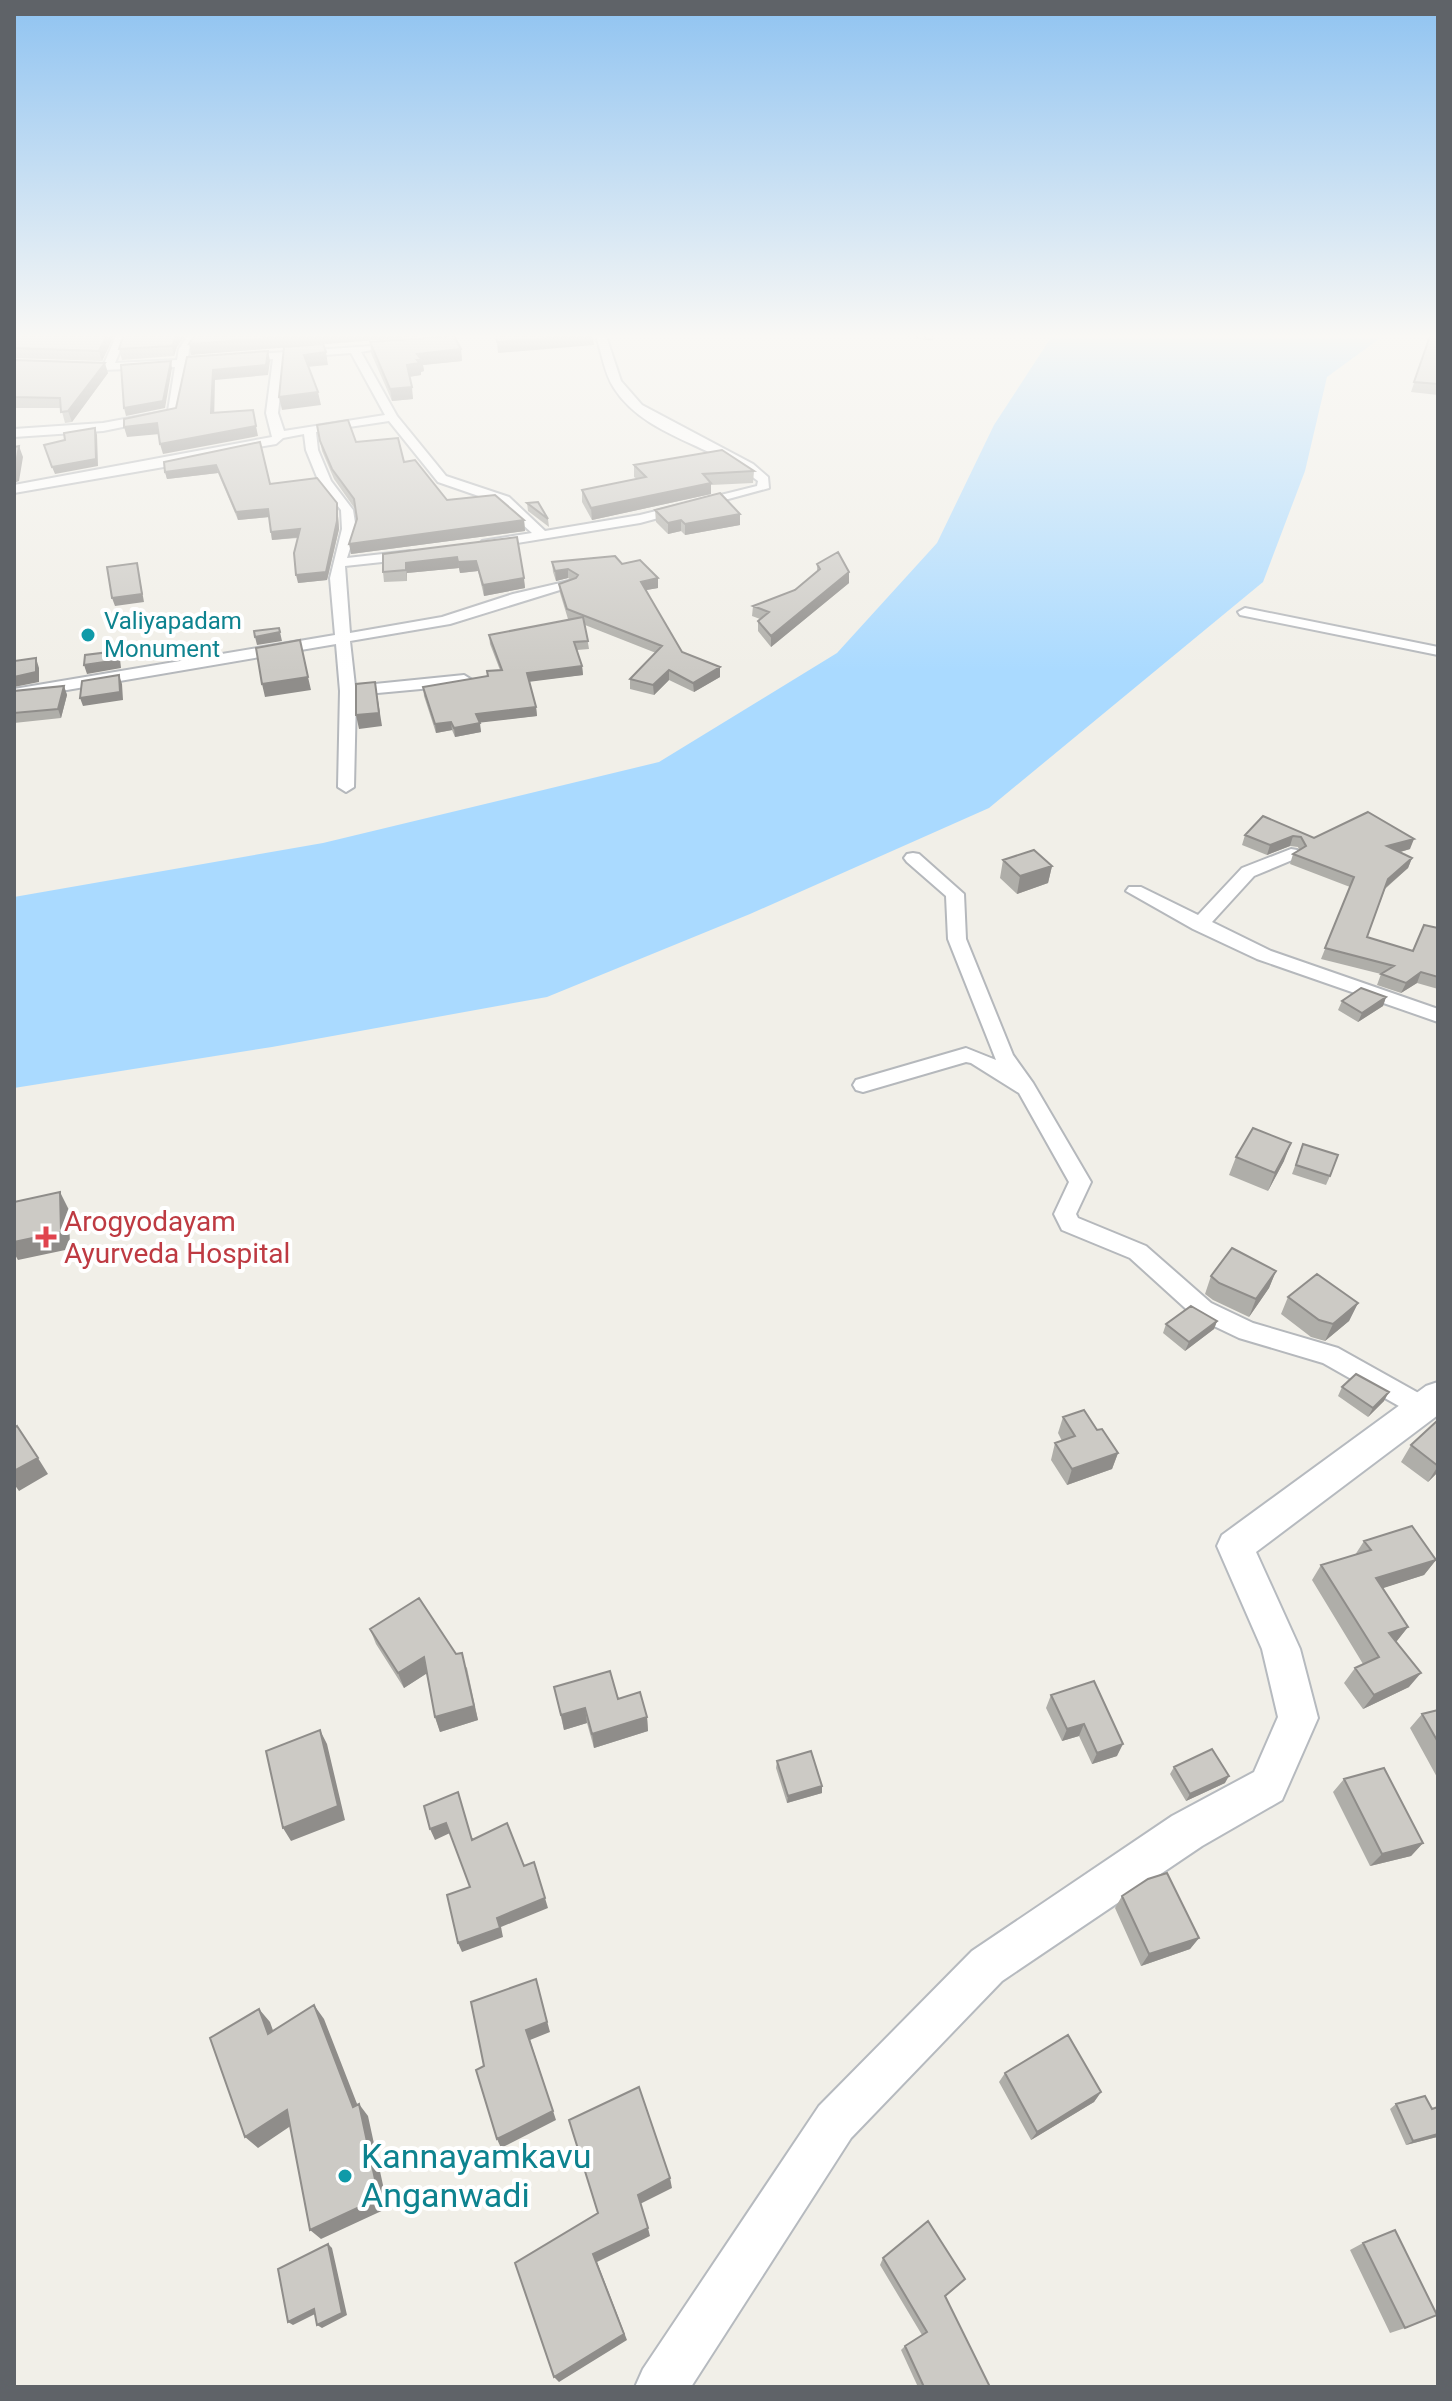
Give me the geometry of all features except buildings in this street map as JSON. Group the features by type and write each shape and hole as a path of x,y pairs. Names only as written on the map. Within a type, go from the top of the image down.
{"street":[{"path":"14,489 235,448"},
{"path":"312,448 325,482 347,510 349,529 337,578 348,691 346,787"},
{"path":"417,448 442,479 504,500 542,535"},
{"path":"468,548 640,519 763,488 764,480 750,465 716,448"},
{"path":"339,563 424,554"},
{"path":"14,694 445,621 518,597 569,585"},
{"path":"1245,612 1438,651"},
{"path":"348,691 464,680"},
{"path":"1199,925 1248,872 1291,854"},
{"path":"681,2376 835,2122 987,1966 1187,1831 1268,1786 1298,1718 1281,1649 1235,1546 1430,1402 1330,1355 1247,1331 1203,1310 1138,1252 1070,1224 1065,1214 1080,1182 1026,1088 1004,1057 957,939 955,894 913,858"},
{"path":"1135,891 1264,955 1438,1016"},
{"path":"863,1085 966,1055 978,1058 1026,1088"}],"water":[{"path":"983,448 1310,448 1305,471 1263,582 989,808 750,914 547,997 272,1047 14,1088 14,897 323,843 659,762 837,653 937,543"}],"place":[{"name":"Valiyapadam Monument","path":"88,635"},
{"name":"Arogyodayam Ayurveda Hospital","path":"46,1237"},
{"name":"Kannayamkavu Anganwadi","path":"345,2176"}]}
